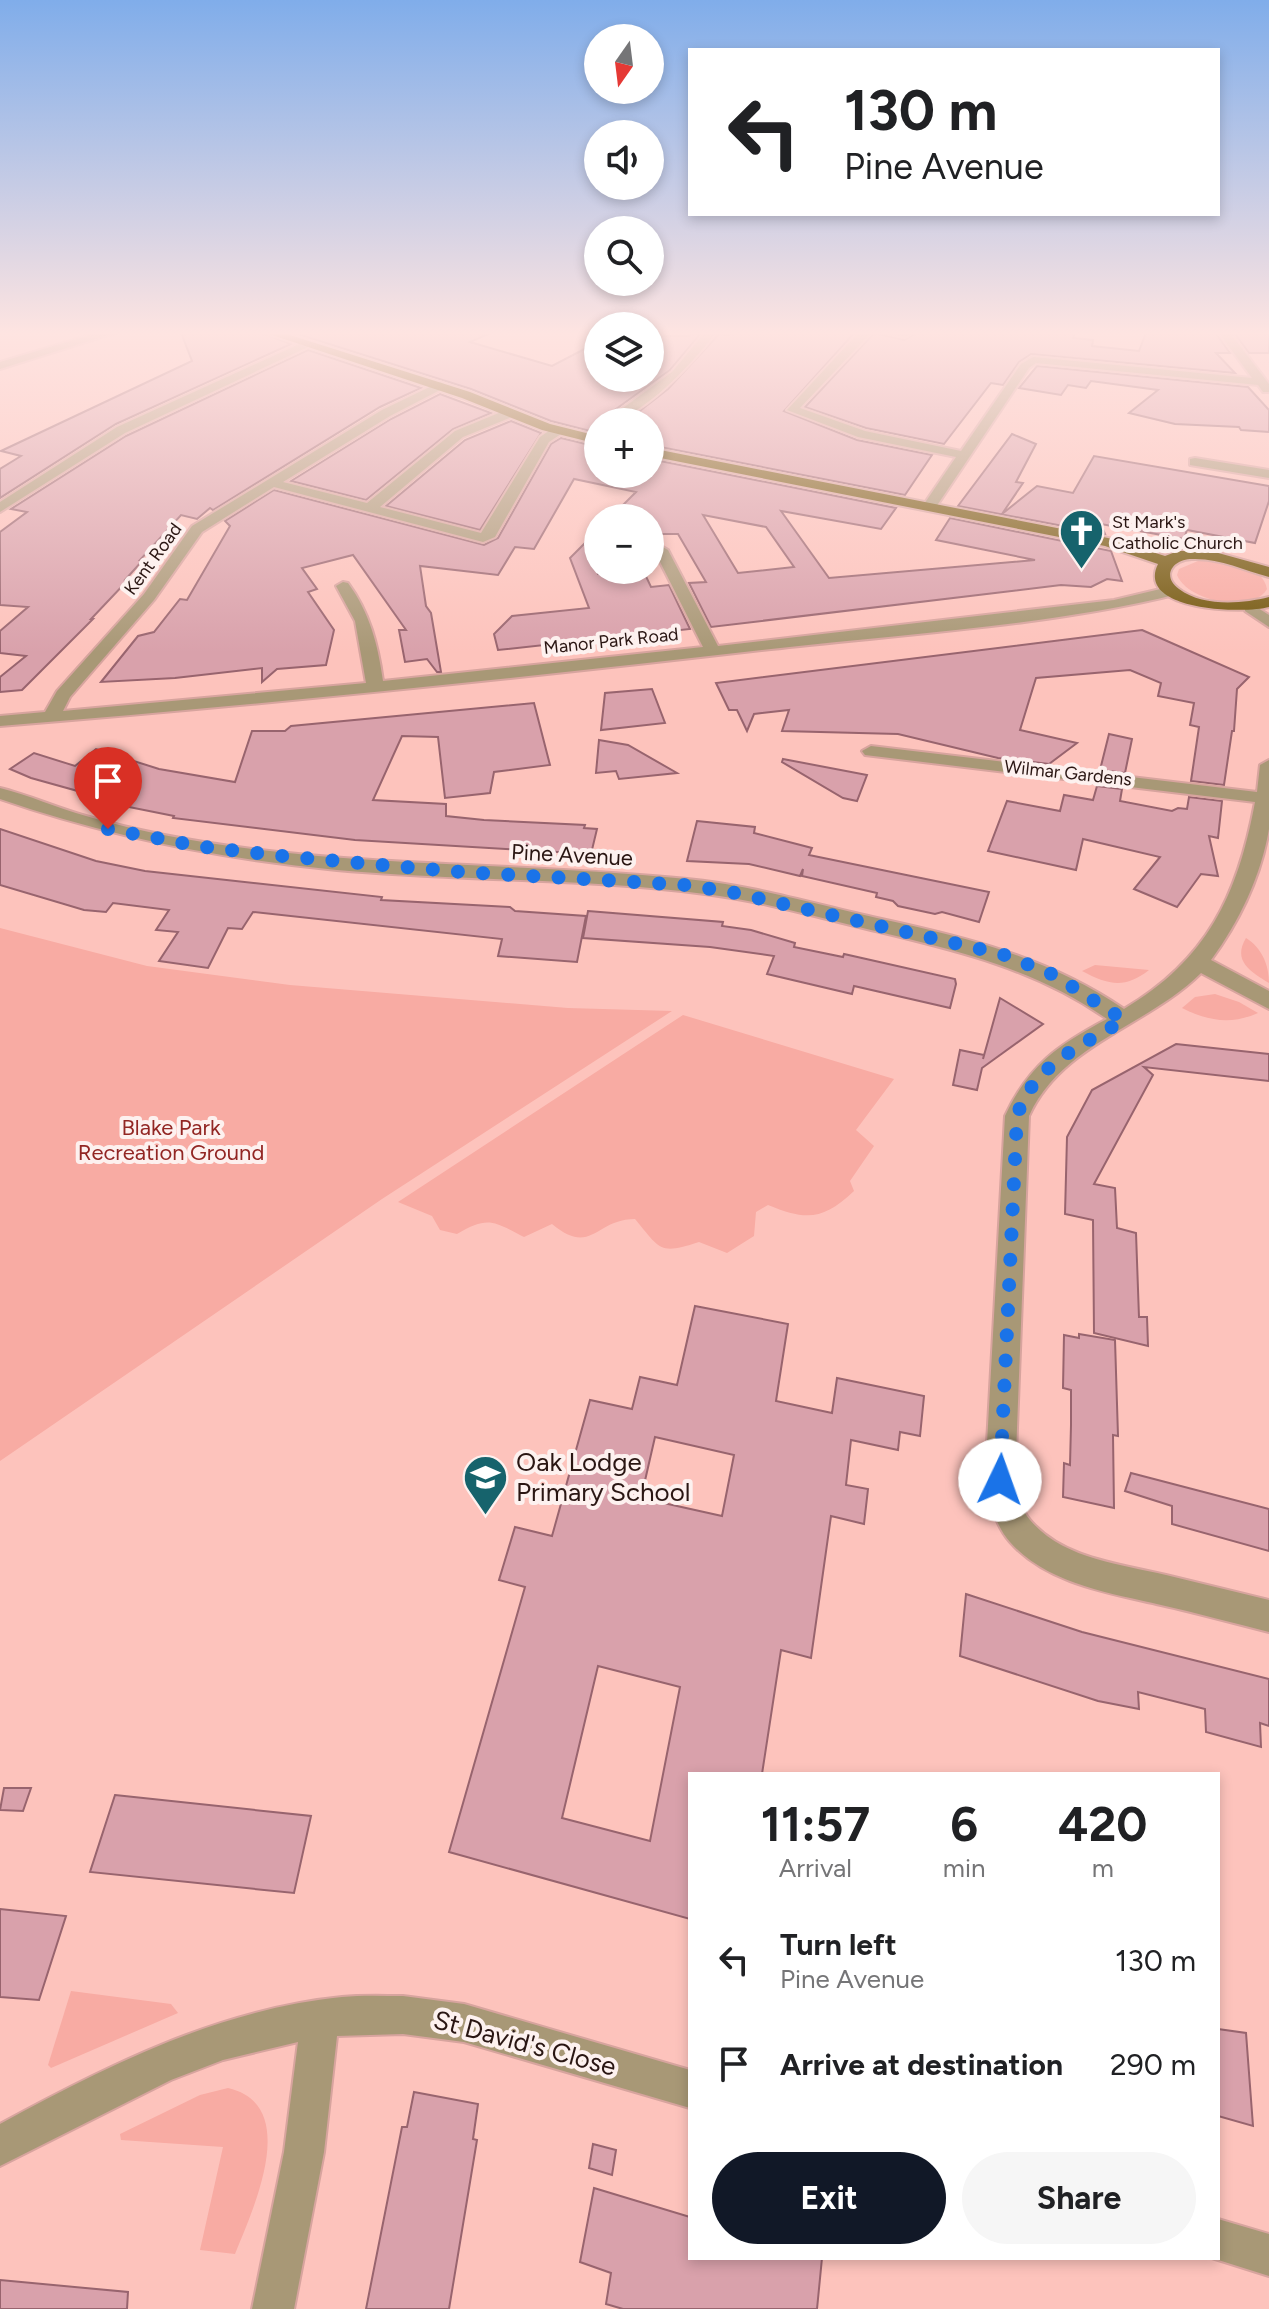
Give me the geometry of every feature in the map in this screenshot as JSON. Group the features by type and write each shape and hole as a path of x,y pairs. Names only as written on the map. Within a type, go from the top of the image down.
{"highway":[{"path":"664,455 1108,542 1168,562"},
{"path":"1265,569 1212,555 1186,556 1168,562 1162,570 1173,591 1207,605 1250,608 1269,602"}],"street":[{"path":"0,508 109,438"},
{"name":"Kent Road","path":"51,717 63,695 149,597 197,529 344,438"},
{"path":"370,508 454,438"},
{"path":"269,482 483,538 490,534 547,438"},
{"path":"880,438 964,455"},
{"path":"929,507 976,438"},
{"path":"1195,462 1269,474"},
{"path":"664,556 712,650"},
{"path":"343,586 357,603 365,622 375,687"},
{"name":"Manor Park Road","path":"0,721 375,687 712,650 1114,605 1173,591"},
{"path":"1250,608 1269,622"},
{"name":"Wilmar Gardens","path":"871,751 1264,798"},
{"path":"1269,765 1248,868 1234,909 1219,936 1173,988 1044,1070 1025,1096 1017,1116 1001,1495 1005,1509 1029,1541 1059,1561 1096,1574 1269,1616"},
{"name":"Pine Avenue","path":"0,793 108,829 222,849 462,872 686,885 735,893 1002,954 1054,975 1124,1020"},
{"path":"1198,962 1269,1001"},
{"name":"St David's Close","path":"0,2146 126,2079 227,2039 320,2020 382,2012 431,2015 688,2088"},
{"path":"273,2309 304,2152 320,2020"},
{"path":"1220,2241 1269,2255"}],"green space":[{"path":"1198,561 1228,562 1249,568 1263,580 1267,589 1259,597 1235,603 1206,598 1193,592 1177,575 1179,569"},
{"name":"Blake Park Recreation Ground","path":"0,928 147,966 290,985 568,1008 672,1011 382,1199 0,1461"},
{"path":"1246,938 1264,958 1269,983 1250,970 1242,959 1242,946"},
{"path":"1095,965 1149,970 1132,980 1116,983 1082,971"},
{"path":"1215,994 1258,1013 1220,1020 1182,1008 1195,997"},
{"path":"683,1015 894,1079 856,1130 874,1146 850,1181 854,1191 833,1208 814,1215 794,1214 768,1205 756,1212 754,1236 727,1253 699,1242 676,1248 662,1247 635,1219 611,1224 585,1237 565,1233 552,1224 524,1237 490,1223 476,1225 457,1234 440,1230 432,1216 398,1202"},
{"path":"71,1991 171,2004 178,2013 51,2068 48,2065"},
{"path":"228,2088 250,2098 263,2115 267,2136 260,2186 235,2254 200,2250 223,2147 121,2140 120,2134 200,2095"}],"building":[{"path":"29,438 94,438 0,498 0,469 21,456 1,451"},
{"path":"123,438 330,438 213,510 210,508 197,519 181,515 93,619 22,690 0,692 0,677 26,656 0,653 0,631 28,607 0,605 0,532 27,512 11,509"},
{"path":"361,438 442,438 366,500 291,481"},
{"path":"538,438 480,530 386,506 465,440"},
{"path":"561,438 584,444 584,481 574,479 534,549 515,547 498,575 420,566 441,672 437,672 427,659 405,662 399,630 406,630 353,555 302,568 317,589 308,592 334,630 326,665 277,669 262,682 262,668 175,678 101,682 138,636 154,632 180,599 187,600 230,526 225,521 274,490 484,545 498,538 551,444"},
{"path":"664,438 851,438 932,455 905,495 664,448"},
{"path":"914,438 949,438 944,444"},
{"path":"1009,438 1021,438 1036,444 1016,482 1023,483 1002,514 1037,486 1073,493 1094,456 1269,486 1269,501 1255,543 1187,530 1184,539 1101,524 1105,534 958,506"},
{"path":"664,462 896,508 881,529 781,511 829,578 1035,560 936,540 950,518 1111,551 1122,581 1107,579 1091,587 1061,585 711,627 689,583 706,582 678,534 664,534 664,504 624,504 636,492 617,488 664,488","holes":["703,515 766,527 794,567 738,573"]},
{"path":"584,544 584,584 669,585 690,629 498,650 494,634 512,616 589,608 570,558"},
{"path":"1142,630 1249,677 1237,689 1234,731 1224,785 1191,781 1199,727 1190,725 1194,703 1158,696 1161,683 1130,670 1036,678 1020,730 1077,743 1049,764 998,758 898,734 782,731 789,710 754,714 747,731 737,710 729,710 716,683"},
{"path":"652,689 665,723 601,730 605,693"},
{"path":"534,703 550,765 494,772 490,793 445,798 438,737 402,736 373,800 446,804 446,816 585,825 584,828 597,829 591,854 355,840 173,818 114,804 117,802 31,778 10,769 34,753 75,766 96,749 159,769 235,782 252,731 285,731 291,726"},
{"path":"1109,734 1132,739 1125,773 1100,770"},
{"path":"599,740 628,745 677,773 619,779 616,771 596,773"},
{"path":"783,759 867,775 857,801 843,798 782,762"},
{"path":"1097,786 1122,789 1120,801 1172,811 1187,809 1189,797 1222,801 1218,838 1209,836 1218,876 1201,874 1177,907 1134,889 1160,857 1083,839 1076,870 988,851 1007,801 1060,811 1064,795 1093,800"},
{"path":"697,821 755,827 754,833 812,848 809,855 989,892 979,922 942,912 935,914 898,906 893,901 876,897 877,893 802,876 803,869 800,876 749,864 687,861"},
{"path":"0,829 96,861 145,871 382,897 381,900 510,907 515,911 586,916 577,962 498,956 502,939 253,912 242,929 228,928 208,968 159,961 178,932 156,930 169,910 113,903 106,912 84,910 0,885"},
{"path":"588,911 723,922 722,926 751,930 795,943 794,947 843,957 844,954 955,979 956,984 950,1008 854,986 852,994 767,974 774,956 710,947 583,938"},
{"path":"1000,998 1043,1024 982,1068 977,1090 953,1085 960,1050 984,1055 983,1059"},
{"path":"1176,1044 1269,1054 1269,1081 1144,1067 1153,1075 1094,1184 1115,1188 1117,1228 1136,1233 1139,1317 1147,1317 1148,1346 1094,1333 1093,1220 1065,1214 1067,1137 1092,1090"},
{"path":"695,1306 788,1324 776,1401 832,1413 837,1378 924,1396 920,1436 900,1432 898,1450 851,1440 846,1485 868,1489 864,1524 831,1516 811,1658 781,1650 762,1772 688,1772 688,1918 449,1852 525,1587 499,1580 515,1527 552,1536 590,1400 632,1409 640,1377 677,1385","holes":["655,1437 734,1455 722,1516 641,1498","598,1666 680,1687 650,1841 562,1818"]},
{"path":"1079,1334 1115,1340 1118,1436 1113,1435 1114,1508 1063,1497 1064,1463 1070,1465 1071,1425 1071,1390 1063,1388 1064,1335 1079,1338"},
{"path":"1131,1473 1269,1509 1269,1551 1172,1524 1172,1506 1125,1491"},
{"path":"966,1594 1082,1632 1269,1679 1269,1726 1260,1723 1261,1747 1206,1732 1205,1709 1138,1692 1139,1709 1098,1701 960,1656"},
{"path":"4,1788 31,1788 23,1811 0,1810"},
{"path":"115,1795 311,1816 294,1893 90,1872"},
{"path":"0,1909 66,1916 39,2000 0,1997"},
{"path":"1220,2029 1246,2033 1253,2126 1220,2117"},
{"path":"414,2092 478,2104 473,2139 477,2140 449,2309 366,2309 402,2127 407,2127"},
{"path":"593,2144 616,2150 612,2175 589,2168"},
{"path":"594,2188 688,2216 688,2260 822,2260 817,2309 623,2309 606,2304 611,2273 580,2262"},
{"path":"0,2280 128,2292 127,2309 0,2309"}],"place":[{"name":"St Mark's Catholic Church","path":"1081,571"},
{"name":"Oak Lodge Primary School","path":"485,1516"}],"route":[{"path":"108,829 241,852 462,872 686,885 735,893 1002,954 1054,975 1105,1005 1124,1020 1044,1070 1025,1096 1017,1116 1000,1480"}]}
